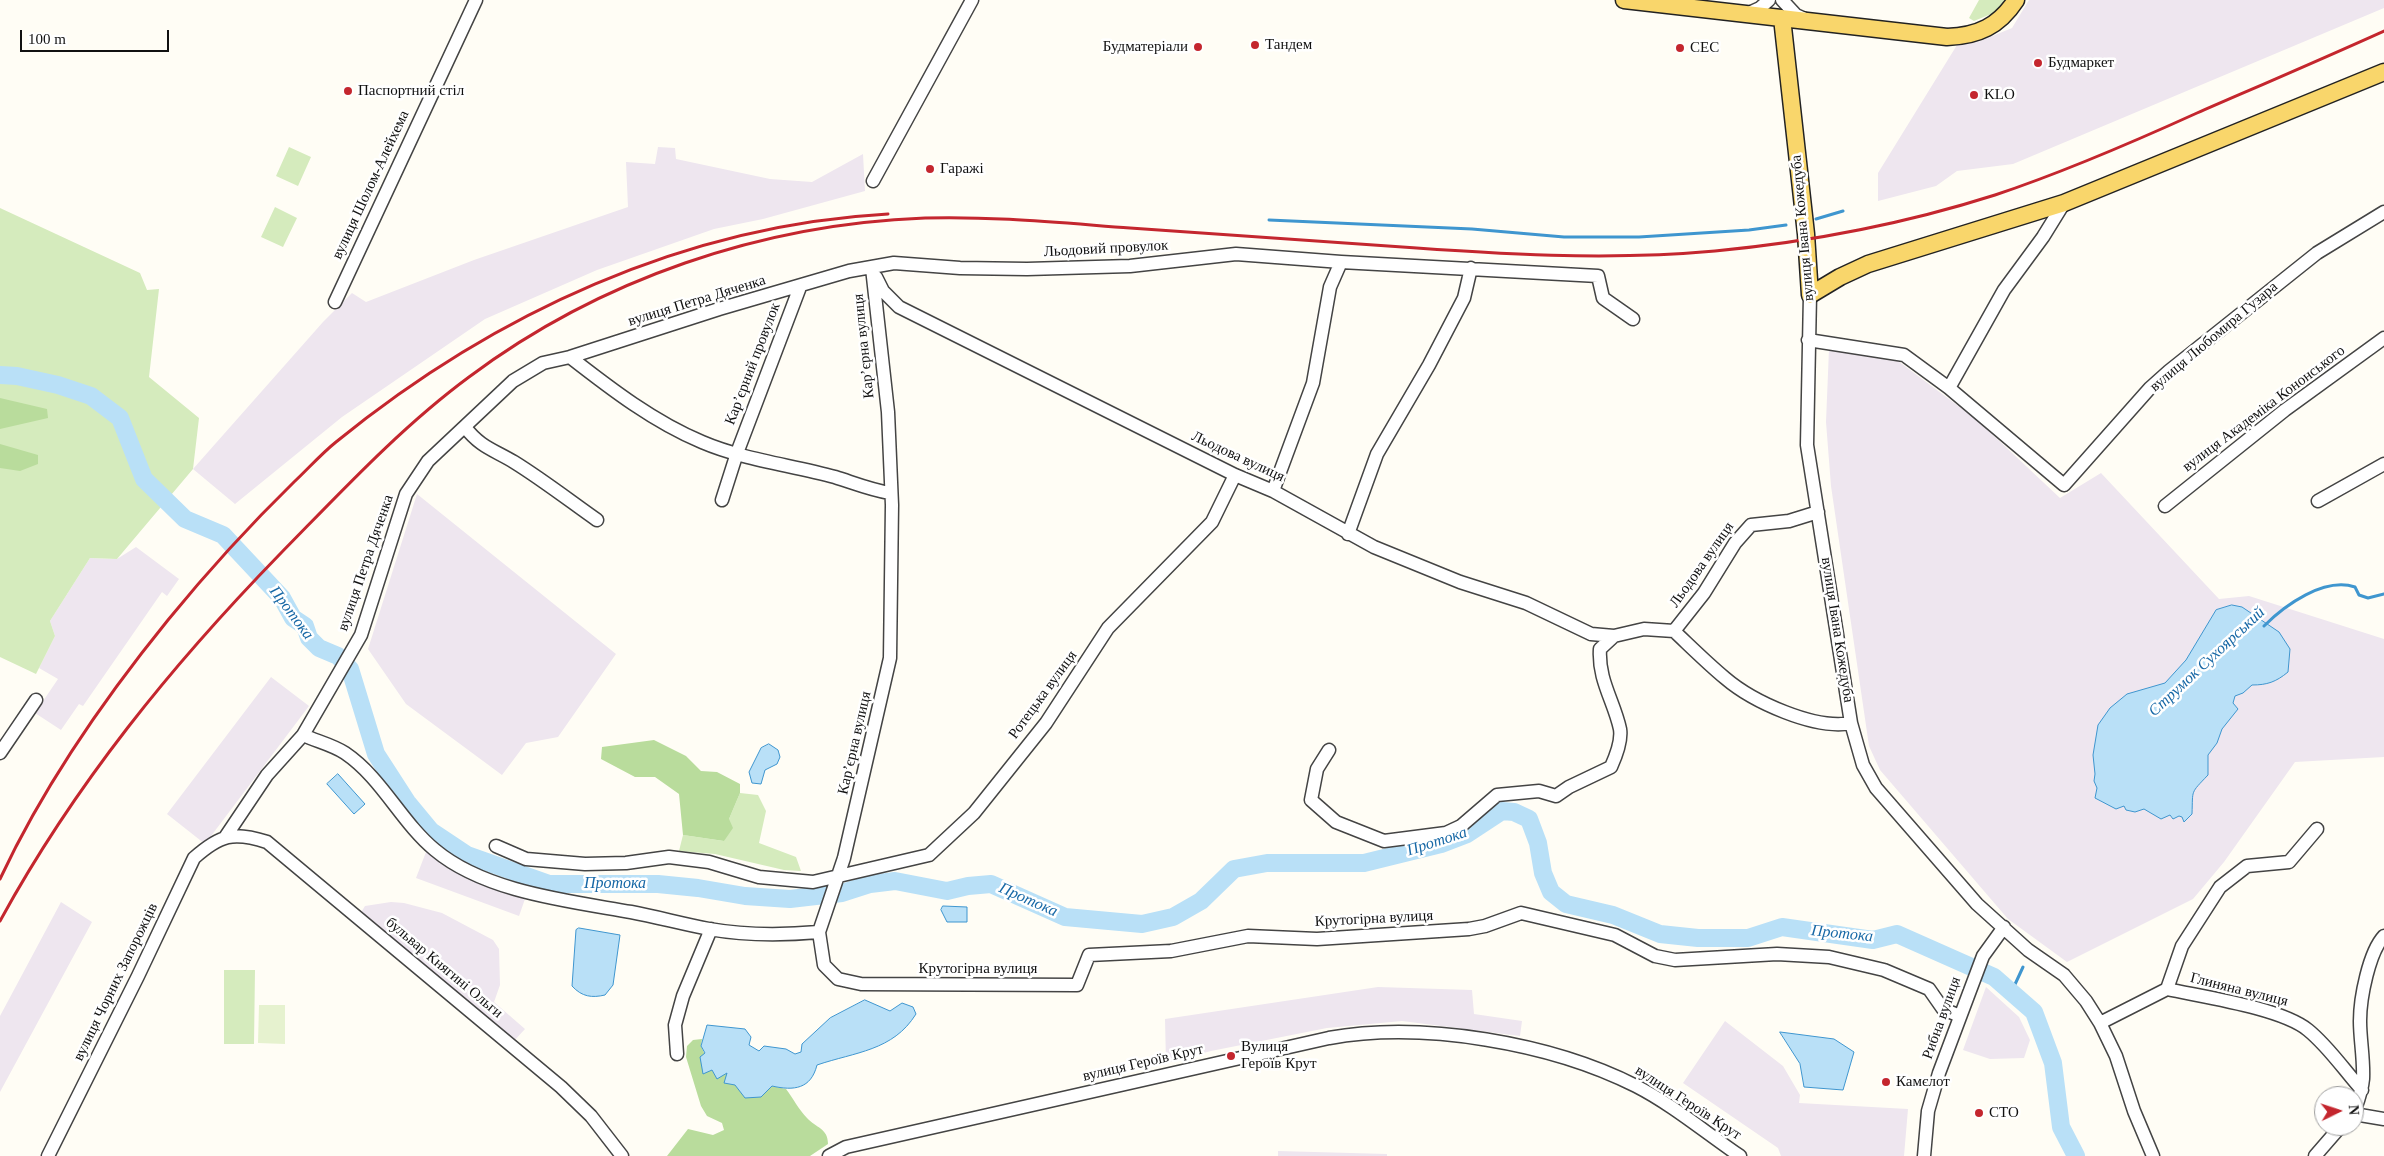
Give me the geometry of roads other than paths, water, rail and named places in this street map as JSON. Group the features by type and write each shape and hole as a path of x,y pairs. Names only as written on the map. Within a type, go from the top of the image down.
{"main road":[{"path":"1624,0 1947,37 1972,35 1988,28 1999,21 2016,0"},
{"path":"1755,14 1772,23 1785,44"},
{"name":"вулиця Івана Кожедуба","path":"1782,18 1806,234 1810,295"},
{"path":"1785,44 1788,34 1796,27 1812,22"},
{"path":"1810,295 1840,277 1868,264 2064,203 2384,72"}],"street":[{"name":"вулиця Шолом-Алейхема","path":"335,302 476,0"},
{"path":"873,181 972,0"},
{"path":"1755,14 1769,0"},
{"path":"1781,0 1796,15 1812,22"},
{"name":"вулиця Івана Кожедуба","path":"1781,0 1782,18"},
{"path":"1949,388 2004,290 2043,237 2064,203"},
{"name":"вулиця Любомира Гузара","path":"1808,340 1904,355 1949,388 2064,485 2150,388 2169,371 2317,253 2384,212"},
{"name":"Льодовий провулок","path":"872,268 894,263 960,268 1027,270 1130,266 1236,254 1341,262 1598,276 1603,298 1633,319"},
{"path":"1273,490 1313,384 1330,287 1341,262"},
{"name":"вулиця Петра Дяченка","path":"226,836 266,775 303,735 361,635 406,494 428,461 513,381 543,363 570,358 720,309 800,287 849,271 872,268"},
{"name":"Льодова вулиця","path":"872,268 883,291 899,307 1234,475 1273,490 1374,547 1460,582 1526,603 1591,634 1614,636 1644,629 1674,631 1726,680 1771,707 1809,720 1838,726 1851,723"},
{"name":"Карʼєрна вулиця","path":"819,932 844,858 854,821 890,658 892,505 888,412 872,268"},
{"path":"1348,534 1377,454 1429,366 1464,298 1471,268"},
{"name":"Карʼєрний провулок","path":"722,500 736,453 800,287"},
{"name":"вулиця Івана Кожедуба","path":"1810,295 1806,445 1851,723 1863,765 1876,788 1978,904 2075,986 2100,1023 2116,1056 2134,1111 2153,1156"},
{"name":"вулиця Академіка Кононського","path":"2165,506 2285,410 2384,338"},
{"path":"570,358 609,387 663,422 702,442 736,453 836,477 873,491 890,493"},
{"path":"465,427 474,438 488,449 514,462 597,520"},
{"path":"2318,501 2384,464"},
{"name":"Ротецька вулиця","path":"837,876 929,855 974,813 1046,723 1108,628 1212,522 1234,475"},
{"name":"Льодова вулиця","path":"1674,631 1704,593 1735,543 1751,525 1789,521 1818,512"},
{"path":"1329,750 1317,769 1311,800 1336,822 1384,841 1446,833 1461,826 1497,795 1539,791 1556,796 1569,787 1611,767 1618,752 1620,730 1599,666 1600,650 1614,636"},
{"path":"0,753 36,700"},
{"path":"303,735 344,752 372,777 416,831 435,851 460,866 529,894 711,929 794,934 819,932"},
{"name":"Глиняна вулиця","path":"2167,989 2182,946 2220,887 2247,866 2289,862 2317,829"},
{"name":"вулиця Чорних Запорожців","path":"48,1156 138,976 194,858 209,844 226,836"},
{"name":"бульвар Княгині Ольги","path":"226,836 247,836 267,842 561,1086 591,1116 622,1156"},
{"path":"496,846 526,859 585,864 626,863 669,857 708,862 759,877 813,882 837,876"},
{"name":"Крутогірна вулиця","path":"819,932 824,965 838,979 861,984 1077,985 1089,955 1166,952 1248,936 1317,939 1469,929 1485,926 1521,913 1615,935 1655,956 1675,960 1786,955 1829,957 1884,970 1929,989 1943,1009 1960,1016"},
{"name":"Рибна вулиця","path":"1924,1156 1928,1110 1960,1016 1984,956 2004,927"},
{"path":"677,1054 675,1024 683,996 711,929"},
{"path":"2362,1086 2363,1050 2360,1021 2364,990 2377,944 2384,936"},
{"name":"Глиняна вулиця","path":"2100,1023 2167,989 2285,1016 2306,1028 2326,1046 2359,1086"},
{"name":"вулиця Героїв Крут","path":"830,1156 846,1147 1321,1040 1344,1036 1403,1032 1512,1042 1597,1068 1638,1087 1740,1156"},
{"path":"2364,1115 2384,1119"},
{"path":"2315,1156 2333,1136"}],"water":[{"path":"2232,605 2242,607 2279,632 2290,649 2288,672 2271,682 2252,685 2243,693 2235,696 2233,703 2238,709 2222,729 2217,743 2208,755 2208,775 2194,792 2192,814 2184,822 2182,817 2179,816 2173,819 2170,815 2161,819 2144,809 2135,812 2126,810 2124,806 2116,809 2095,798 2097,788 2094,781 2093,755 2098,725 2110,708 2127,694 2165,683 2186,660 2216,610"},
{"path":"769,744 778,750 780,757 777,764 765,770 761,784 752,783 749,772 761,748"},
{"path":"338,774 365,804 354,814 327,784"},
{"path":"943,906 967,907 967,922 947,922 941,910"},
{"path":"579,928 620,935 613,985 605,995 587,996 572,986 576,930"},
{"path":"865,1000 890,1011 902,1003 913,1007 916,1014 907,1026 885,1043 859,1053 817,1065 811,1079 806,1084 794,1088 772,1086 761,1097 745,1098 735,1085 724,1083 727,1073 717,1079 712,1070 703,1074 700,1057 705,1053 701,1046 707,1025 745,1029 751,1037 749,1045 759,1051 764,1046 786,1049 795,1054 801,1052 802,1044 830,1018"},
{"path":"1780,1032 1834,1039 1854,1052 1843,1090 1804,1087 1800,1064"}],"waterway":[{"path":"1816,219 1843,211"},
{"path":"1269,220 1472,229 1564,237 1639,237 1749,230 1786,225"},
{"name":"Протока","path":"0,375 17,376 58,385 91,396 120,418 144,479 185,519 223,535 282,598 293,618 305,626 309,638 319,648 338,656 350,669 376,754 407,802 431,831 467,855 549,884 658,884 698,888 745,896 790,899 842,893 870,884 895,881 947,891 968,886 991,884 1065,917 1142,924 1173,917 1201,901 1234,869 1267,863 1364,863 1441,844 1467,834 1502,811 1514,812 1529,819 1538,843 1543,873 1551,892 1566,904 1613,915 1660,934 1698,938 1748,938 1782,927 1873,940 1897,934 1994,977 2034,1012 2053,1063 2061,1127 2076,1156"},
{"name":"Струмок Сухоярський","path":"2264,626 2294,602 2318,589 2343,585 2355,587 2359,595 2368,598 2384,594"},
{"name":"Струмок Сухоярський","path":"2011,993 2023,967"}],"railway":[{"path":"0,921 60,821 128,728 201,639 348,484 419,417 469,377 520,342 573,312 628,285 685,263 744,245 803,232 864,223 925,218 1028,220 1511,254 1633,256 1715,251 1786,243 1926,215 2021,186 2122,146 2384,31"},
{"path":"0,879 36,810 76,744 168,620 214,566 277,499 336,442 396,396 460,354 526,317 595,284 666,257 738,236 812,222 888,214"}],"place":[{"name":"Тандем","path":"1255,45"},
{"name":"Будматеріали","path":"1198,47"},
{"name":"СЕС","path":"1680,48"},
{"name":"Будмаркет","path":"2038,63"},
{"name":"Паспортний стіл","path":"348,91"},
{"name":"KLO","path":"1974,95"},
{"name":"Гаражі","path":"930,169"},
{"name":"Вулиця Героїв Крут","path":"1231,1056"},
{"name":"Камєлот","path":"1886,1082"},
{"name":"СТО","path":"1979,1113"}]}
